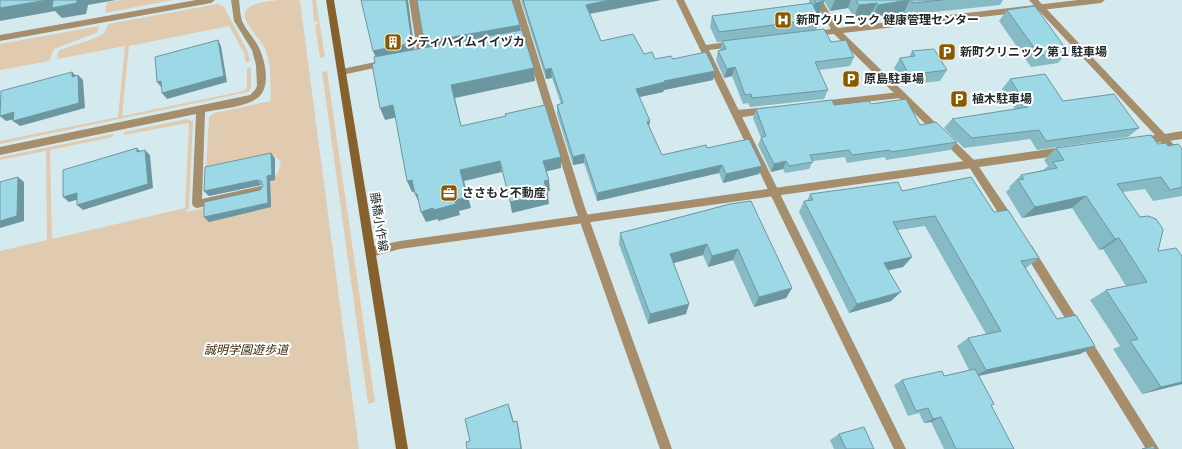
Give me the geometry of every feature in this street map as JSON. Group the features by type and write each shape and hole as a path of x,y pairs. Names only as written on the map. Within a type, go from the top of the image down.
{"main road":[{"name":"藤橋小作線","path":"330,0 402,449"}],"street":[{"path":"0,38 211,0"},
{"path":"0,151 253,97 259,92 261,86 259,58 254,45 238,21 236,0"},
{"path":"413,0 422,56"},
{"path":"516,0 523,38 568,171 666,449"},
{"path":"680,0 900,449"},
{"path":"818,0 836,31 972,164 1016,230"},
{"path":"1033,0 1162,138 1182,162"},
{"path":"805,35 1101,0"},
{"path":"704,48 742,43"},
{"path":"342,72 394,61"},
{"path":"807,106 900,95"},
{"path":"201,109 197,204 261,190"},
{"path":"737,114 776,110"},
{"path":"1132,142 1182,135"},
{"path":"371,252 400,245 1071,150"},
{"path":"1024,244 1153,449"}],"green space":[{"path":"120,0 173,0 105,13 107,2"},
{"name":"誠明学園遊歩道","path":"277,0 300,1 359,449 0,449 0,251 47,240 46,151 0,160 0,157 113,134 113,137 50,150 52,239 185,208 189,123 124,135 124,132 186,119 193,121 189,207 186,212 268,193 268,183 278,173 281,162 274,155 206,169 209,117 214,113 271,101 270,73 267,53 262,43 248,24 245,15 248,8 252,6"},
{"path":"312,0 316,0 325,57 320,58 315,25 318,24 318,21 314,22"},
{"path":"218,4 224,7 248,52 250,61 246,63 244,53 229,26 129,46 122,116 244,91 247,88 247,68 251,67 251,88 248,92 0,144 0,141 118,117 125,46 57,59 60,50 98,37 104,33 108,24"},
{"path":"99,26 96,33 54,49 49,61 0,70 0,44"},
{"path":"327,71 375,402 368,404 322,72"}],"building":[{"path":"0,0 47,0 0,8"},
{"path":"53,0 77,0 77,3 52,8"},
{"path":"361,0 406,0 412,43 373,51"},
{"path":"417,0 512,0 520,25 424,42"},
{"path":"523,0 610,0 586,5 601,41 633,34 644,54 652,52 655,59 671,56 673,59 706,52 715,71 664,81 665,82 636,89 650,121 647,122 662,155 706,145 707,148 749,139 762,166 726,174 722,165 597,193 584,154 573,157 557,105 563,103 551,68 545,70"},
{"path":"815,0 824,0 824,1 815,3"},
{"path":"856,0 909,0 878,5 877,3 859,5"},
{"path":"911,0 942,0 913,3"},
{"path":"812,3 820,19 719,32 712,16"},
{"path":"1035,6 1068,52 1040,56 1007,10"},
{"path":"824,29 831,42 846,40 854,57 815,62 828,90 752,98 751,94 745,95 735,67 727,69 718,51 726,49 722,41"},
{"path":"522,30 534,68 451,85 461,126 506,116 505,114 545,105 561,157 543,161 549,180 544,181 548,194 510,202 500,161 460,170 467,197 455,200 456,204 434,210 433,208 421,212 412,180 407,181 393,105 380,108 372,64 375,63 374,57"},
{"path":"218,40 224,76 162,93 161,81 157,82 155,57"},
{"path":"934,49 947,70 909,75 900,58 915,56 912,51"},
{"path":"72,72 72,77 78,75 79,103 13,121 14,112 0,116 1,91"},
{"path":"1045,74 1063,101 1114,94 1139,128 1046,141 1039,130 972,138 952,119 1028,107 1010,79"},
{"path":"906,99 920,125 936,122 957,142 891,152 890,150 852,155 849,150 810,155 813,162 789,166 786,161 774,164 761,138 766,136 756,109 832,100 834,105 869,101 871,104"},
{"path":"1151,135 1158,144 1166,143 1168,146 1178,144 1182,149 1182,187 1170,190 1161,177 1117,184 1140,217 1148,216 1156,219 1161,226 1163,230 1158,251 1176,248 1182,256 1182,382 1161,387 1130,341 1138,339 1106,290 1147,282 1119,238 1115,239 1086,196 1035,207 1018,180 1024,179 1021,175 1057,168 1053,162 1064,160 1056,148"},
{"path":"137,148 137,152 145,150 148,184 77,205 77,193 63,197 63,170"},
{"path":"271,153 272,175 267,176 268,203 204,217 204,202 260,190 263,186 261,181 257,180 204,191 205,167"},
{"path":"18,177 17,216 0,221 0,182"},
{"path":"971,177 994,212 1008,210 1039,258 1021,261 1057,319 1076,315 1095,346 986,370 968,338 1001,331 935,216 893,222 912,257 884,263 901,292 857,304 804,201 813,200 810,194 898,182 902,191"},
{"path":"751,201 792,288 759,297 738,249 712,256 707,244 670,254 689,304 650,314 620,233 730,204"},
{"path":"975,369 994,404 991,405 1014,449 956,449 941,417 933,419 928,408 916,411 902,380 942,371 944,376"},
{"path":"508,404 513,422 517,421 521,449 467,449 466,442 470,441 465,419"},
{"path":"864,427 874,449 846,449 839,434"},
{"path":"1154,446 1155,449 1142,449"}],"place":[{"name":"新町クリニック 健康管理センター","path":"783,20"},
{"name":"シティハイムイイヅカ","path":"393,42"},
{"name":"新町クリニック 第１駐車場","path":"947,52"},
{"name":"原島駐車場","path":"851,79"},
{"name":"植木駐車場","path":"959,99"},
{"name":"ささもと不動産","path":"449,193"}]}
